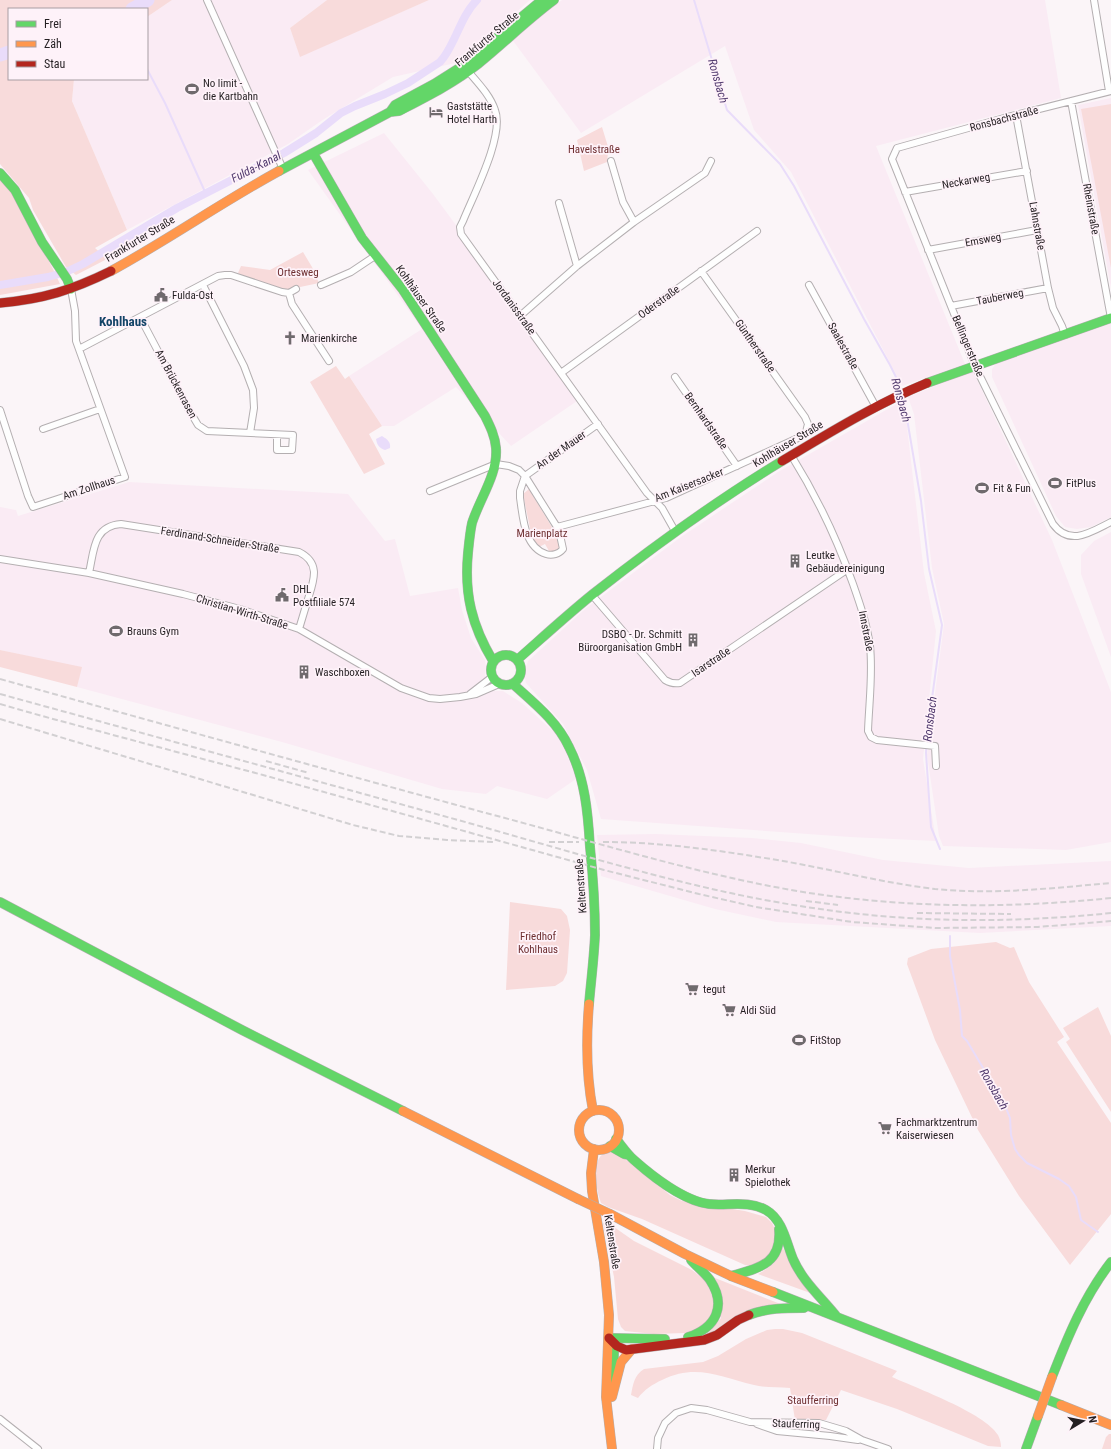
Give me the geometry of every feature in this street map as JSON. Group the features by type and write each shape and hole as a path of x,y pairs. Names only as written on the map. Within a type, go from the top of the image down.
{"main road":[{"name":"Frankfurter Straße","path":"466,68 542,0"},
{"name":"Frankfurter Straße","path":"0,303 40,298 72,289 121,266 226,201 390,112 395,105 466,68 554,0"},
{"name":"Kohlhäuser Straße","path":"313,153 355,228 375,256 403,290 485,416 496,439 496,464 472,525 468,543 467,572 467,589 472,619 479,637 493,661"},
{"path":"0,173 16,190 42,242 72,289"},
{"name":"Kohlhäuser Straße","path":"517,660 592,595 674,531 791,455 902,394 975,366 1111,318"},
{"path":"507,655 517,660 521,666 521,673 513,684 499,684 492,677 490,669 493,661 499,656 507,655"},
{"name":"Keltenstraße","path":"513,684 554,722 569,746 579,767 584,790 595,914 594,956 586,1065 587,1085 593,1111"},
{"path":"0,902 208,1013 610,1214 684,1254 731,1276 811,1308 1111,1424"},
{"path":"593,1111 604,1111 614,1118 617,1123 619,1130 616,1139 610,1146 599,1150 588,1146 583,1142 579,1130 583,1119 593,1111"},
{"path":"616,1139 629,1155 666,1185 688,1198 706,1204 759,1206 770,1212 784,1231 789,1249 797,1268 811,1288 831,1309 837,1318"},
{"path":"610,1146 624,1154 629,1155"},
{"name":"Keltenstraße","path":"594,1149 591,1173 592,1191 605,1269 609,1338 607,1351 606,1396 612,1449"},
{"path":"731,1276 759,1268 772,1259 776,1253 780,1238 780,1231 776,1219"},
{"path":"609,1338 665,1339 689,1337 700,1334 711,1324 718,1310 717,1293 710,1280 684,1254"},
{"path":"1026,1449 1066,1339 1078,1314 1096,1283 1111,1262"},
{"path":"609,1338 621,1349 626,1350 704,1340 717,1335 738,1320 759,1312 792,1307 811,1308"},
{"name":"Keltenstraße","path":"609,1338 614,1352 612,1397 609,1419"},
{"path":"612,1397 621,1362 632,1349"}],"street":[{"path":"207,0 283,170"},
{"path":"1094,0 1110,91"},
{"name":"Jordanisstraße","path":"466,68 486,93 496,111 497,122 495,141 462,221 460,227 461,234 647,493 662,508 674,531"},
{"name":"Ronsbachstraße","path":"897,148 1110,91"},
{"name":"Rheinstraße","path":"1071,101 1111,318"},
{"name":"Lahnstraße","path":"1016,115 1048,288 1053,308 1065,335"},
{"name":"Bellingerstraße","path":"897,148 892,159 975,366 1053,524 1059,531 1067,535 1075,536 1083,535 1111,522"},
{"path":"611,161 623,202 634,222"},
{"path":"520,316 577,266 634,222 704,173 711,161"},
{"name":"Neckarweg","path":"905,192 1026,170"},
{"path":"559,203 577,266"},
{"name":"Emsweg","path":"928,250 1037,230"},
{"name":"Oderstraße","path":"561,373 757,231"},
{"path":"321,285 351,272 375,256"},
{"name":"Güntherstraße","path":"701,271 808,422"},
{"path":"79,349 218,276 234,276 289,293 296,290"},
{"path":"203,285 244,366 253,390 254,408 250,433"},
{"name":"Saalestraße","path":"809,285 876,407"},
{"name":"Tauberweg","path":"951,306 1048,288"},
{"name":"Am Zollhaus","path":"0,410 33,507 125,477 76,341 75,311 72,289"},
{"path":"289,293 292,304 329,361"},
{"name":"Am Brückenrasen","path":"140,317 198,425 207,431 277,435"},
{"name":"Bernhardstraße","path":"675,377 737,466"},
{"path":"43,428 100,409"},
{"name":"Am Kaisersacker","path":"557,527 653,500 666,498 798,438 806,432 808,422"},
{"name":"An der Mauer","path":"525,476 598,424"},
{"name":"Innstraße","path":"791,455 804,475 834,534 848,569 863,615 870,646 871,665 869,734 877,740 935,746 936,766"},
{"path":"430,491 496,464 509,466 519,470 525,476 557,527 563,546 563,549 558,553 551,555 542,552 535,548 529,540 520,498 520,491 525,476"},
{"name":"Ferdinand-Schneider-Straße","path":"89,573 95,544 99,535 106,528 116,524 299,552 307,556 314,570 314,579 299,629"},
{"name":"Christian-Wirth-Straße","path":"0,559 89,573 183,594 240,609 299,629 376,674 412,693 429,698 450,699 476,694 499,684"},
{"name":"Isarstraße","path":"592,595 665,680 676,684 680,683 848,569"},
{"name":"Christian-Wirth-Straße","path":"470,694 492,677"},
{"name":"Stauferring","path":"657,1449 658,1438 665,1423 670,1418 684,1410 699,1408 777,1431 862,1440"},
{"path":"0,1419 38,1449"},
{"name":"Stauferring","path":"750,1422 819,1423 846,1431 862,1440 888,1449"}],"shaded area":[{"path":"172,0 327,0 290,28 300,56 429,0 530,0 460,62 393,77 324,119 288,144 127,230 72,101 74,80 148,80 148,16"},
{"path":"562,0 1045,0 1061,98 876,146 965,364 902,386 791,172 754,130 725,46 581,133 511,38"},
{"path":"1111,98 1111,288 1078,105"},
{"path":"384,133 433,194 583,397 511,446 456,387 394,426 382,426 349,376 422,329 308,170"},
{"path":"1111,322 1111,517 1091,527 1077,529 1065,527 1056,516 992,377 992,369 997,362"},
{"path":"973,371 1052,540 1111,692 1111,842 1066,850 943,846 939,836 927,755 944,624 932,568 914,414 908,397"},
{"path":"900,402 906,418 924,573 936,631 923,759 936,841 850,837 601,819 587,770 563,724 526,683 524,674 528,661 585,609 681,537 778,472"},
{"path":"382,436 386,438 390,444 390,448 385,450 377,443 376,439"},
{"path":"129,482 348,494 385,541 395,539 410,596 458,588 462,610 471,638 485,660 485,675 493,691 503,691 522,703 554,732 565,750 576,779 547,799 497,786 486,794 442,789 282,742 77,687 81,668 0,650 0,507 16,510 18,516"},
{"path":"1111,532 1111,657 1081,574 1081,555 1094,541"},
{"path":"656,834 752,838 801,843 883,860 969,868 1111,861 1111,926 980,933 776,922 715,909 601,876 597,835"}],"green space":[{"path":"0,0 172,0 148,16 148,8 8,8 8,80 74,80 72,101 127,230 95,248 107,259 76,275 66,267 33,210 29,198 0,164"},
{"path":"327,0 429,0 300,57 290,28"},
{"path":"1111,104 1111,268 1081,109"},
{"name":"Havelstraße","path":"602,127 609,150 607,162 584,171 577,140"},
{"path":"0,179 11,192 60,284 0,295"},
{"name":"Ortesweg","path":"303,252 319,283 286,290 243,279 238,273 241,266 270,270"},
{"path":"336,366 345,379 349,376 382,426 369,434 385,464 364,474 310,382"},
{"name":"Marienplatz","path":"529,489 559,539 561,547 553,552 549,551 545,544 539,547 532,538 523,494"},
{"path":"0,650 82,667 77,687 0,667"},
{"name":"Friedhof Kohlhaus","path":"510,902 561,909 567,916 570,930 567,973 563,981 555,986 506,990"},
{"path":"996,942 1010,948 1014,947 1029,982 1064,1037 1057,1042 1111,1123 1111,1214 1070,1265 1019,1196 978,1130 935,1040 907,964 908,958 931,949"},
{"path":"1098,1007 1111,1036 1111,1112 1066,1042 1070,1039 1063,1028"},
{"path":"609,1151 619,1154 670,1195 682,1201 745,1211 766,1217 772,1223 776,1231 774,1253 753,1266 745,1265 642,1219 601,1203 597,1190 596,1166 603,1154"},
{"path":"603,1223 614,1227 634,1241 692,1270 706,1281 713,1298 713,1311 704,1327 685,1333 654,1334 625,1331 621,1327 618,1319 614,1277"},
{"path":"782,1247 813,1294 758,1274 773,1264"},
{"path":"710,1276 783,1305 706,1336 721,1318"},
{"name":"Staufferring","path":"775,1329 802,1333 897,1371 892,1377 949,1402 979,1418 991,1427 998,1435 1001,1447 988,1446 897,1409 841,1390 826,1420 795,1420 790,1388 758,1386 708,1373 686,1372 674,1375 652,1385 638,1398 631,1395 636,1377 644,1369 703,1362 718,1356 746,1339 767,1330"},
{"path":"1111,1434 1111,1449 1102,1449 1106,1437"}],"waterway":[{"path":"134,8 148,0"},
{"name":"Fulda-Kanal","path":"0,285 48,277 66,272 83,264 177,208 284,153 316,133 341,113 408,83 440,62 452,43 467,13 477,0"},
{"name":"Ronsbach","path":"694,0 727,110 780,164 794,186 890,365 896,377 900,391"},
{"path":"0,55 8,52"},
{"path":"148,71 165,103 206,194"},
{"name":"Ronsbach","path":"902,397 921,501 929,569 942,625 927,735 926,753 931,827 940,849"},
{"name":"Ronsbach","path":"950,936 950,956 960,1010 962,1036 967,1041 1004,1103 1010,1118 1011,1135 1015,1149 1027,1163 1059,1179 1069,1186 1076,1197 1081,1220 1098,1232"}],"railway":[{"path":"0,679 680,866 758,884 836,897 914,904 1032,904 1111,898"},
{"path":"0,694 592,858 728,893 774,902 856,914 929,919 1038,919 1111,913"},
{"path":"0,704 263,775 604,870 756,907 852,922 935,928 1038,927 1111,921"},
{"path":"0,719 353,825 399,836 493,842"},
{"path":"266,761 309,773"},
{"path":"549,842 579,842"},
{"path":"603,842 671,845 716,851 783,861 878,880 957,891 1045,889 1111,883"},
{"path":"806,901 838,905"},
{"path":"917,913 1011,914"}],"traffic: fast":[{"path":"279,171 390,112 395,105 434,84 464,65 542,0"},
{"path":"390,112 399,111 459,77 478,64 534,15 554,0"},
{"path":"313,153 362,238 403,290 485,416 495,439 496,458 488,486 472,523 467,568 467,582 471,609 480,635 493,661"},
{"path":"0,173 15,190 42,242 67,279 71,289"},
{"path":"927,383 1111,318"},
{"path":"517,660 564,618 616,576 709,508 782,461"},
{"path":"506,655 517,659 521,670 517,681 506,685 495,681 491,670 495,659 506,655"},
{"path":"513,684 537,705 558,729 569,747 579,771 582,783 588,821 595,913 595,944 589,1004"},
{"path":"0,902 242,1030 403,1111"},
{"path":"616,1139 631,1158 669,1187 689,1198 709,1204 752,1205 772,1214 780,1225 793,1259 802,1275 837,1317"},
{"path":"610,1146 624,1154 629,1155"},
{"path":"731,1276 767,1263 777,1250 779,1229"},
{"path":"688,1337 706,1328 712,1322 718,1307 718,1299 710,1280 691,1260"},
{"path":"1052,1377 1085,1303 1101,1275 1111,1262"},
{"path":"773,1292 1061,1405"},
{"path":"749,1315 783,1308 804,1308"},
{"path":"609,1338 665,1339"},
{"path":"610,1339 614,1352 613,1380"},
{"path":"1026,1449 1038,1416"}],"traffic: slow":[{"path":"111,271 279,171"},
{"path":"589,1004 587,1058 593,1111"},
{"path":"599,1110 613,1116 619,1130 613,1144 599,1150 585,1144 579,1130 585,1116 599,1110"},
{"path":"403,1111 578,1199"},
{"path":"594,1149 591,1173 592,1191 604,1262 609,1315 606,1397 612,1449"},
{"path":"578,1199 610,1214"},
{"path":"610,1214 685,1254 731,1276 773,1292"},
{"path":"612,1397 621,1362 632,1349"},
{"path":"1038,1416 1052,1377"},
{"path":"1061,1405 1111,1425"}],"traffic: jam":[{"path":"0,303 30,299 57,293 111,271"},
{"path":"782,461 889,400 927,383"},
{"path":"609,1338 617,1346 626,1350 704,1340 717,1335 738,1320 749,1315"}],"place":[{"name":"No limit - die Kartbahn","path":"192,89"},
{"name":"Gaststätte Hotel Harth","path":"436,112"},
{"name":"Fulda-Ost","path":"161,295"},
{"name":"Marienkirche","path":"290,338"},
{"name":"FitPlus","path":"1055,483"},
{"name":"Fit & Fun","path":"982,488"},
{"name":"Leutke Gebäudereinigung","path":"795,561"},
{"name":"DHL Postfiliale 574","path":"282,595"},
{"name":"Brauns Gym","path":"116,631"},
{"name":"DSBO - Dr. Schmitt Büroorganisation GmbH","path":"693,640"},
{"name":"Waschboxen","path":"304,672"},
{"name":"tegut","path":"692,989"},
{"name":"Aldi Süd","path":"729,1010"},
{"name":"FitStop","path":"799,1040"},
{"name":"Fachmarktzentrum Kaiserwiesen","path":"885,1128"},
{"name":"Merkur Spielothek","path":"734,1175"}],"district":[{"name":"Kohlhaus","path":"123,321"}]}
